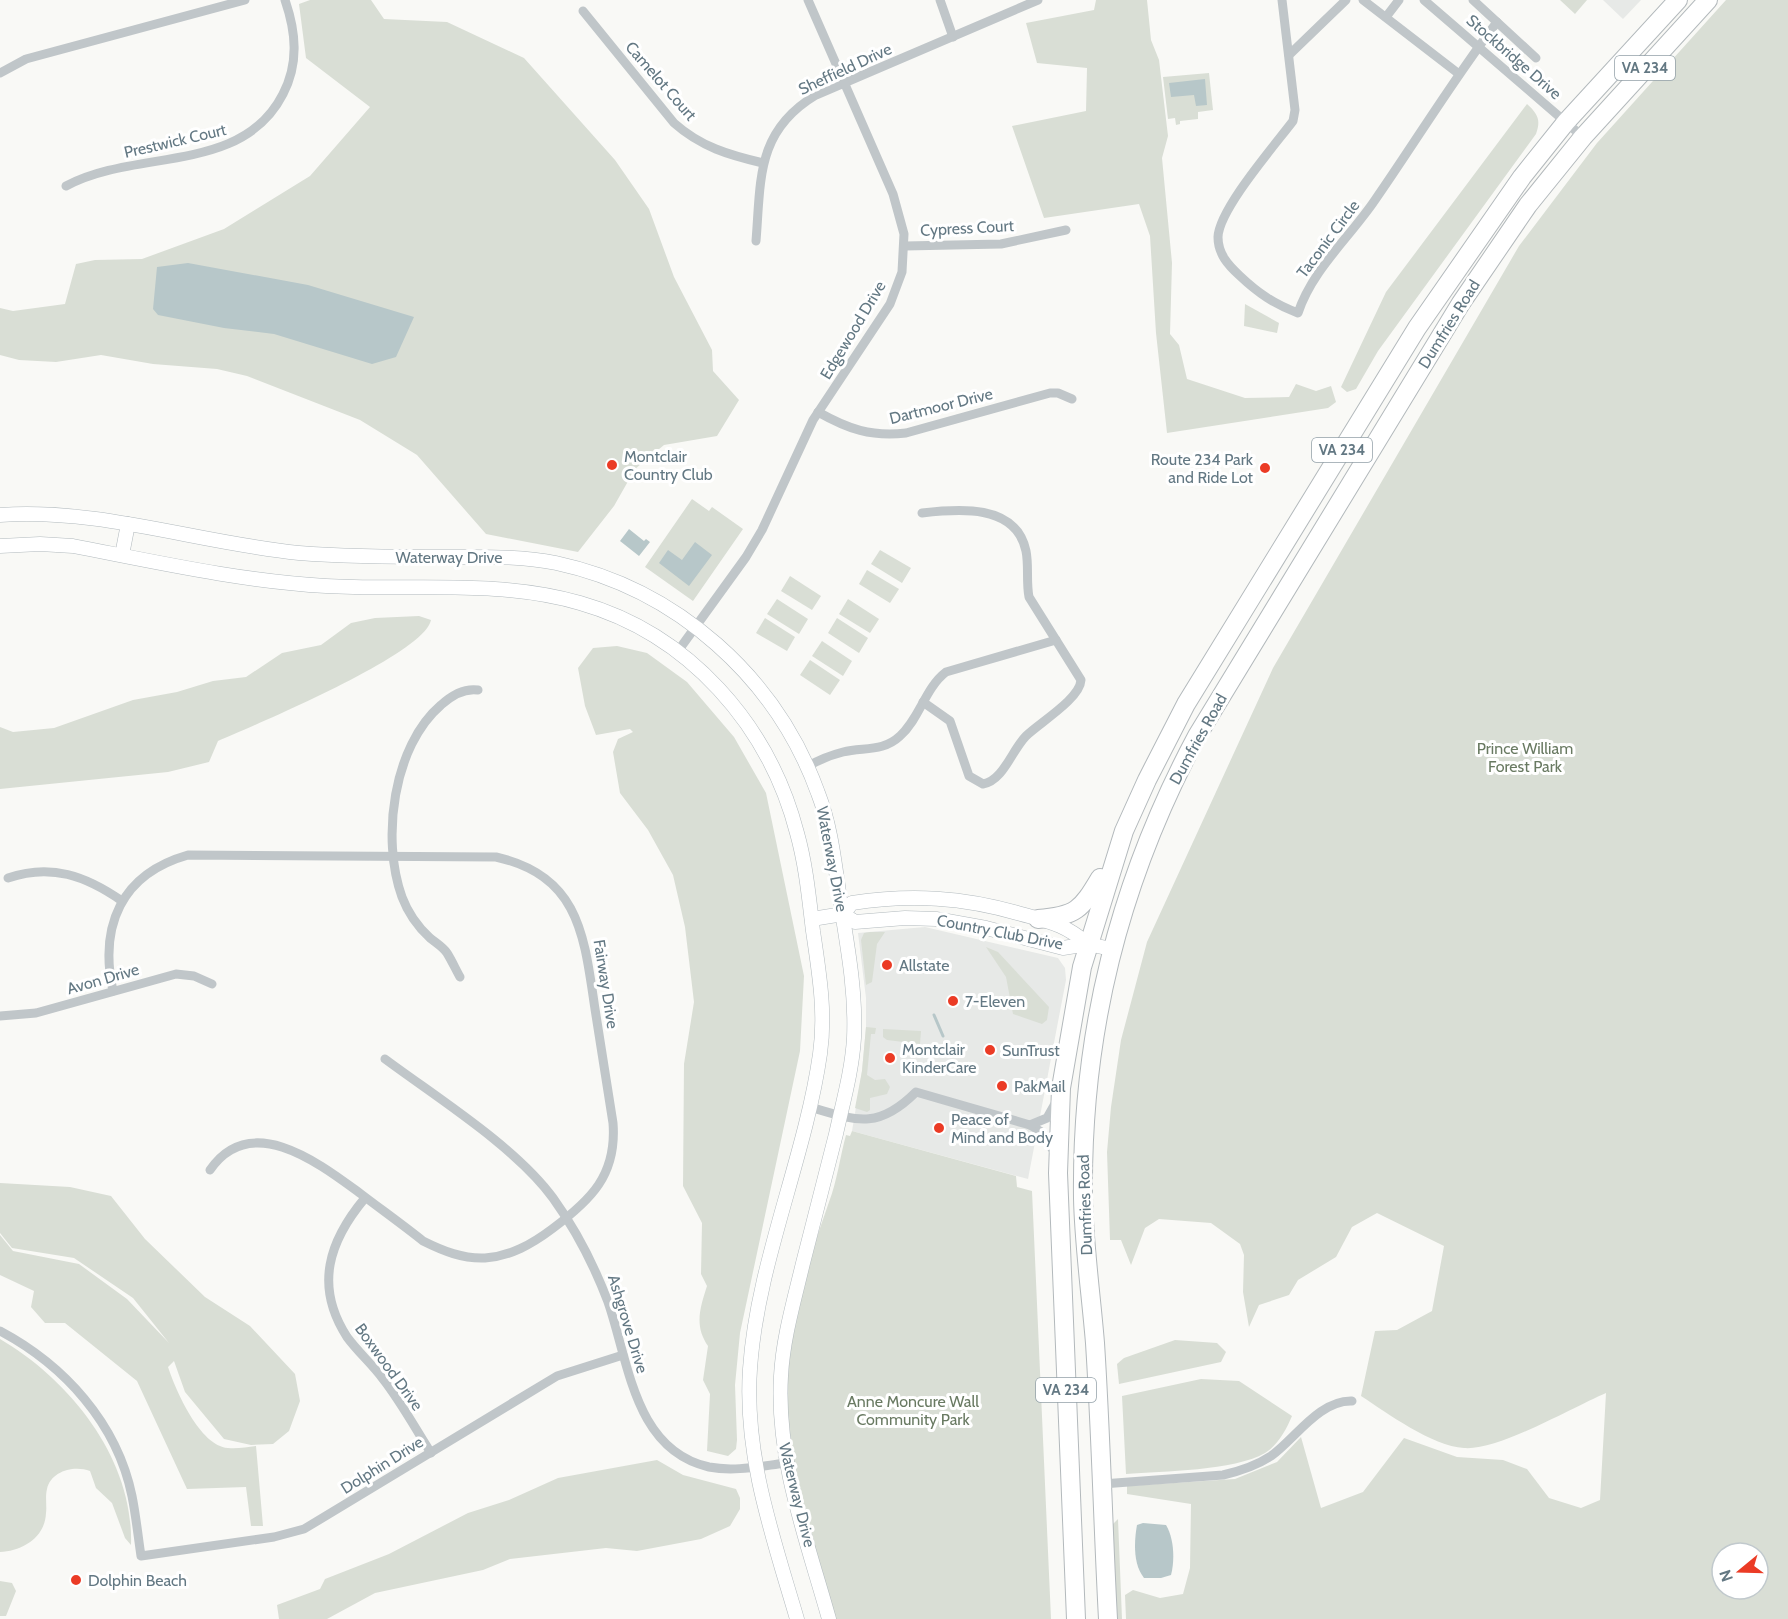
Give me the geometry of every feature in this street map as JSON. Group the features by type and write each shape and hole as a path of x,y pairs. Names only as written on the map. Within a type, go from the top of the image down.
{"highway":[{"name":"Dumfries Road","path":"1076,1619 1059,1160 1062,1088 1075,996 1088,944 1116,854 1135,805 1170,734 1417,328 1480,234 1566,122 1678,0"},
{"name":"Dumfries Road","path":"1108,1619 1102,1484 1083,1200 1083,1148 1091,1053 1111,949 1144,849 1176,774 1461,303 1528,205 1583,137 1708,0"},
{"path":"1299,519 1320,534"},
{"path":"1038,919 1065,916 1081,908 1116,854"}],"main road":[{"name":"Waterway Drive","path":"0,515 55,513 128,524 224,543 296,552 372,556 496,556 554,563 630,587 696,626 734,659 760,687 792,734 808,766 828,825 843,914 854,1009 851,1066 784,1347 781,1412 786,1463 829,1619"},
{"path":"122,555 128,524"},
{"name":"Waterway Drive","path":"0,546 64,545 276,582 385,589 499,588 541,593 609,612 634,624 678,651 736,709 766,753 787,800 797,833 821,987 823,1027 818,1072 759,1308 752,1350 749,1409 755,1467 796,1619"},
{"name":"Country Club Drive","path":"812,919 843,914 852,903 884,898 934,897 983,903 1067,927 1088,944"},
{"name":"Country Club Drive","path":"843,914 855,922 905,918 961,922 1063,948 1088,944 1111,949"}],"street":[{"path":"0,73 26,58 245,0"},
{"name":"Prestwick Court","path":"66,186 135,165 220,148 241,139 260,125 281,99 292,72 295,35 285,0"},
{"name":"Edgewood Drive","path":"678,651 762,530 800,445 818,412 890,304 902,272 905,246 900,213 808,0"},
{"path":"940,0 953,37"},
{"name":"Sheffield Drive","path":"756,241 763,163 774,133 792,113 816,95 1038,0"},
{"name":"Taconic Circle","path":"1282,0 1295,110 1293,121 1230,206 1219,227 1218,238 1222,255 1242,278 1266,300 1298,313 1318,274 1376,199 1459,74 1497,22"},
{"path":"1289,55 1346,0"},
{"path":"1363,0 1459,74"},
{"path":"1386,17 1399,0"},
{"name":"Stockbridge Drive","path":"1424,0 1583,137"},
{"path":"1473,0 1536,58"},
{"name":"Camelot Court","path":"583,11 674,123 687,134 713,149 763,163"},
{"name":"Cypress Court","path":"905,246 1010,243 1066,230"},
{"name":"Dartmoor Drive","path":"818,412 857,431 887,435 906,433 1050,393 1058,393 1072,399"},
{"path":"922,513 957,509 979,511 1011,525 1018,532 1026,551 1026,582 1029,597 1080,675 1080,686 1077,692 1026,736 994,780 989,783 983,784 973,780 953,726 923,702"},
{"path":"808,766 843,752 870,750 889,744 908,727 939,678 946,672 1056,640"},
{"path":"460,978 447,952 424,932 410,913 399,887 395,856 394,805 397,786 410,746 424,722 445,701 460,692 478,690"},
{"name":"Fairway Drive","path":"113,991 109,971 110,932 122,900 143,877 158,866 188,855 486,856 512,861 533,870 552,884 563,896 579,924 609,1100 613,1144 601,1181 585,1203 567,1218 516,1251 501,1256 470,1257 454,1254 423,1241 318,1163 298,1153 262,1143 241,1145 219,1158 210,1170"},
{"path":"8,878 39,870 64,873 100,886 122,900"},
{"name":"Avon Drive","path":"0,1016 36,1013 176,974 194,976 212,984"},
{"name":"Ashgrove Drive","path":"385,1059 523,1164 541,1183 567,1218 597,1275 639,1404 654,1429 670,1447 685,1458 707,1466 738,1470 786,1463"},
{"path":"1030,1125 1042,1122 1050,1115 1062,1088"},
{"path":"810,1107 862,1121 879,1119 898,1109 916,1092 1030,1125 1047,1138 1059,1160"},
{"name":"Boxwood Drive","path":"365,1198 344,1225 333,1250 330,1265 334,1311 349,1339 397,1397 431,1453"},
{"name":"Dolphin Drive","path":"0,1331 60,1371 93,1410 117,1453 132,1495 141,1556 274,1537 304,1529 557,1376 623,1355"},
{"path":"1102,1484 1223,1475 1239,1471 1270,1456 1325,1410 1340,1402 1352,1401"}],"shaded area":[{"path":"1603,0 1641,0 1623,19"},
{"path":"1205,79 1207,105 1196,106 1194,95 1171,97 1169,83"},
{"path":"188,263 308,285 414,317 396,357 372,364 274,334 224,328 158,315 153,309 157,267"},
{"path":"629,529 644,541 646,539 650,542 639,556 620,541"},
{"path":"695,542 712,555 689,586 659,563 668,550 682,560"},
{"path":"925,927 1058,958 1065,968 1066,980 1028,1179 852,1131 862,1071 866,1027 866,998 858,933"},
{"path":"1143,1523 1166,1525 1173,1549 1171,1575 1161,1578 1144,1578 1140,1572 1136,1560 1135,1538 1137,1525"}],"green space":[{"name":"Montclair Country Club","path":"310,0 371,0 384,19 447,22 524,58 615,160 649,209 674,277 712,350 713,371 739,400 717,436 664,445 635,469 614,506 578,552 486,534 417,455 360,420 247,376 217,369 153,364 101,355 56,362 19,360 0,355 0,308 13,311 65,304 76,264 95,260 142,259 224,229 310,176 370,107 306,58 299,4"},
{"path":"1096,0 1147,0 1151,40 1159,60 1168,136 1162,158 1172,263 1170,334 1179,345 1187,379 1245,398 1289,397 1296,384 1316,391 1331,386 1336,402 1328,408 1167,433 1156,333 1150,236 1139,204 1044,218 1012,126 1086,111 1087,68 1037,63 1026,23 1094,10"},
{"path":"1560,0 1587,0 1575,14"},
{"name":"Prince William Forest Park","path":"1726,0 1788,0 1788,1619 1126,1619 1125,1595 1133,1590 1160,1598 1183,1594 1190,1568 1191,1504 1127,1494 1127,1486 1235,1479 1277,1462 1301,1437 1321,1508 1363,1492 1404,1438 1457,1457 1503,1460 1527,1469 1549,1498 1581,1508 1600,1500 1606,1393 1515,1436 1496,1443 1464,1448 1451,1446 1424,1435 1361,1396 1375,1331 1397,1330 1432,1311 1444,1246 1377,1213 1352,1227 1336,1257 1298,1280 1289,1295 1259,1305 1249,1327 1243,1292 1244,1255 1240,1244 1211,1223 1159,1219 1145,1228 1131,1265 1121,1240 1110,1240 1107,1152 1111,1107 1121,1040 1147,942 1273,668 1519,246 1597,143"},
{"path":"1209,73 1213,110 1198,112 1198,119 1180,121 1180,124 1176,125 1175,118 1168,119 1163,77"},
{"path":"1527,104 1538,118 1536,134 1378,351 1356,389 1347,392 1341,387 1386,292"},
{"path":"1245,304 1279,323 1277,333 1244,326"},
{"path":"692,499 709,511 712,507 743,529 693,601 645,567"},
{"path":"880,550 911,568 902,583 871,564"},
{"path":"867,570 899,589 890,603 859,584"},
{"path":"790,576 821,596 812,610 781,591"},
{"path":"777,599 808,619 799,634 767,614"},
{"path":"848,599 879,619 870,633 839,614"},
{"path":"419,616 431,620 422,634 400,651 371,669 300,705 218,741 209,762 168,772 0,789 0,727 13,732 54,728 133,700 177,692 213,681 246,677 282,653 321,645 351,623 375,618"},
{"path":"765,618 795,637 787,651 756,633"},
{"path":"837,618 868,638 859,653 828,633"},
{"path":"822,641 852,661 843,676 812,656"},
{"path":"617,646 647,653 687,682 734,737 766,793 804,976 800,1051 740,1333 735,1385 737,1440 736,1449 728,1456 707,1451 710,1394 703,1380 708,1346 700,1324 707,1286 701,1274 702,1223 683,1186 684,1064 694,1002 685,927 673,875 648,830 620,793 613,752 618,739 633,732 630,729 596,735 585,706 578,668 593,648"},
{"path":"810,660 840,680 830,695 800,675"},
{"path":"885,932 877,944 872,982 866,985 861,940 864,933"},
{"path":"986,947 998,952 1049,1007 1047,1020 1042,1024 1013,1014 1006,977"},
{"path":"866,1027 876,1028 875,1034 871,1034 867,1075 875,1080 885,1079 890,1087 887,1094 870,1098 870,1110 867,1112 855,1108 862,1071"},
{"path":"883,1029 921,1031 920,1044 887,1040 883,1037"},
{"name":"Anne Moncure Wall Community Park","path":"852,1131 1016,1176 1017,1187 1032,1191 1051,1619 834,1619 796,1484 788,1429 786,1376 798,1300 834,1186 846,1135 850,1136"},
{"path":"0,1183 70,1187 111,1196 145,1239 205,1297 250,1326 295,1374 300,1401 289,1431 273,1444 251,1445 224,1439 185,1392 174,1361 168,1367 190,1416 208,1438 228,1448 256,1446 263,1526 251,1526 246,1487 187,1489 137,1381 65,1323 45,1323 31,1307 34,1291 0,1275 0,1235 13,1251 79,1264 127,1299 169,1343 133,1298 74,1258 12,1248 0,1233"},
{"path":"0,1339 26,1356 50,1376 93,1425 122,1482 129,1513 131,1545 125,1538 112,1503 96,1488 90,1471 70,1469 58,1474 49,1483 46,1492 45,1522 37,1536 24,1546 0,1552"},
{"path":"1175,1340 1217,1343 1226,1352 1221,1362 1119,1384 1117,1364 1124,1358"},
{"path":"1201,1379 1239,1381 1292,1416 1278,1441 1270,1450 1252,1459 1217,1467 1126,1474 1122,1396"},
{"path":"657,1460 683,1475 736,1489 740,1498 740,1509 730,1526 701,1539 637,1551 606,1548 510,1559 483,1570 375,1593 327,1619 279,1619 277,1605 320,1589 325,1579 389,1554 468,1513 509,1500 558,1478"},
{"path":"1118,1519 1122,1619 1117,1619 1112,1525"},
{"path":"0,1581 12,1583 16,1591 6,1616 0,1616"}],"waterway":[{"path":"934,1015 943,1036"}],"place":[{"name":"Montclair Country Club","path":"612,465"},
{"name":"Route 234 Park and Ride Lot","path":"1265,468"},
{"name":"Allstate","path":"887,965"},
{"name":"7-Eleven","path":"953,1001"},
{"name":"SunTrust","path":"990,1050"},
{"name":"Montclair KinderCare","path":"890,1058"},
{"name":"PakMail","path":"1002,1086"},
{"name":"Peace of Mind and Body","path":"939,1128"},
{"name":"Dolphin Beach","path":"76,1580"}]}
